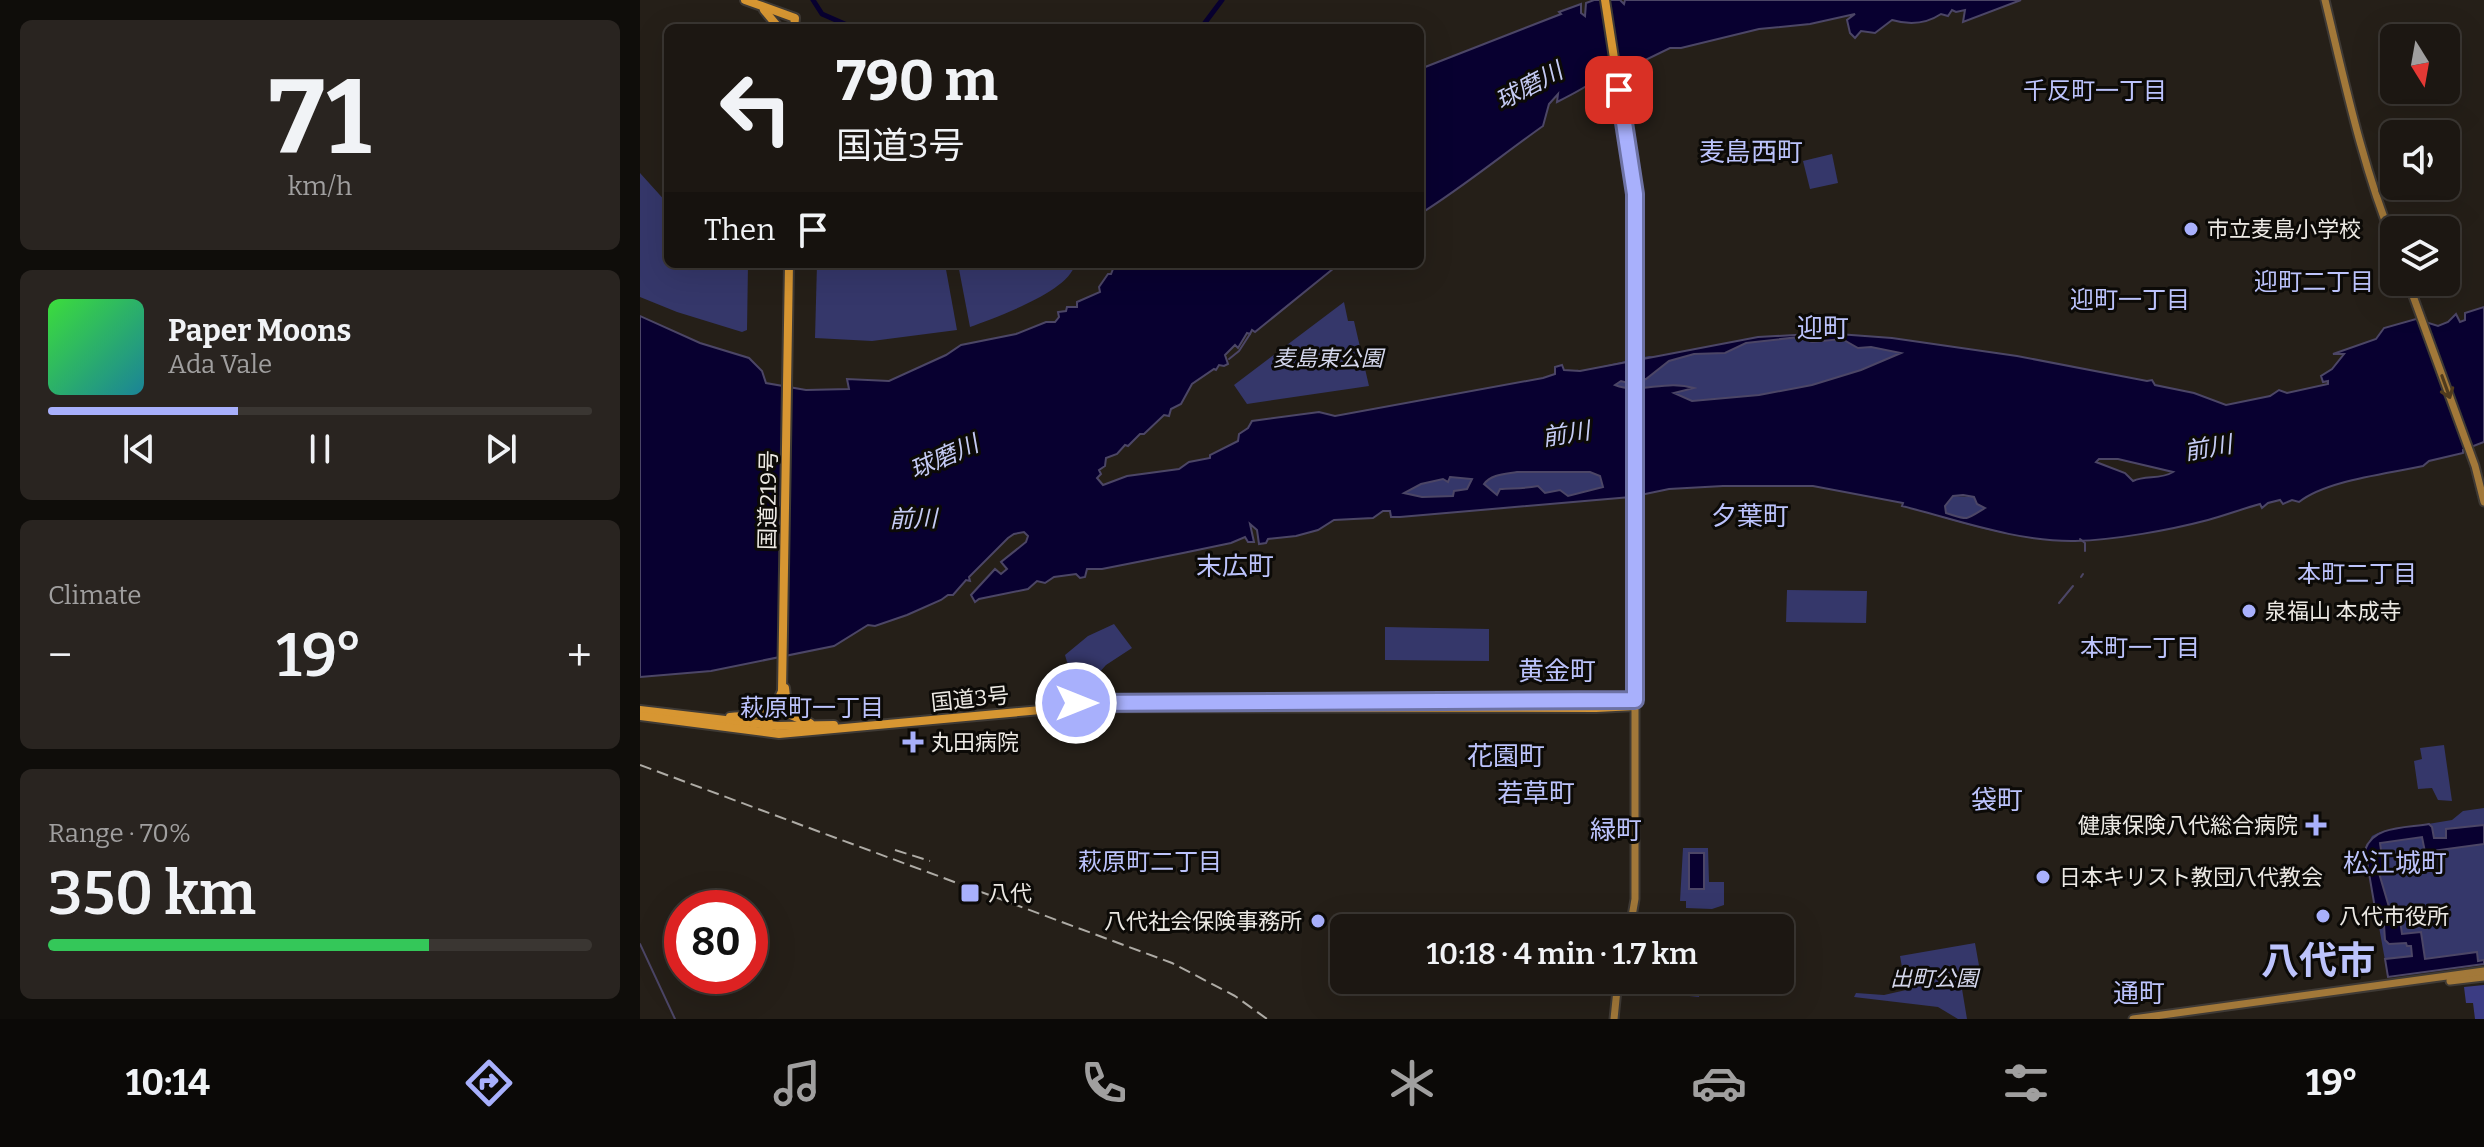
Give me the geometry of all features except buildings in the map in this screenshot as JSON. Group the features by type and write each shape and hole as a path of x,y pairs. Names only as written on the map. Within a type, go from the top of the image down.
{"highway":[{"path":"745,0 795,18 794,24"},
{"path":"1605,0 1635,194 1635,703"},
{"path":"759,5 776,24"},
{"name":"国道219号","path":"765,728 782,691 783,676 789,268"},
{"path":"783,676 788,714 817,725"},
{"path":"710,718 759,716 770,708 782,691"},
{"name":"国道3号","path":"640,713 710,718 765,728 1076,703 1635,703"},
{"name":"国道3号","path":"640,713 800,733 1074,707 1596,708 1635,703"}],"main road":[{"path":"2325,0 2363,155 2383,216"},
{"path":"2413,296 2473,462 2484,502"},
{"path":"1632,914 1635,899 1635,703"},
{"path":"2133,1019 2484,974"},
{"path":"2165,1019 2484,974"},
{"path":"1614,1019 1617,994"}],"green space":[{"path":"1832,154 1838,183 1810,189 1803,161"},
{"path":"640,173 664,200 664,268 748,268 747,330 742,332 677,312 640,297"},
{"path":"817,268 946,268 957,330 872,341 815,338"},
{"path":"959,268 1073,268 1060,284 1046,294 970,327"},
{"name":"麦島東公園","path":"1344,302 1348,321 1354,321 1369,386 1247,404 1234,385"},
{"path":"1812,334 1822,337 1838,334 1892,338 1966,349 1902,404 1623,403 1576,369 1580,371 1758,337"},
{"path":"1528,463 1723,486 1414,515 1402,503 1375,490"},
{"path":"1930,478 1952,496 1974,497 2037,518 2039,513 2087,516 2149,531 2083,540 2031,538 1966,524 1891,500 1813,486"},
{"path":"1787,590 1867,591 1866,623 1786,622"},
{"path":"1114,624 1132,648 1106,665 1088,685 1067,662 1065,655 1088,636"},
{"path":"1385,627 1489,629 1489,661 1385,660"},
{"path":"2444,745 2452,801 2438,800 2432,788 2418,789 2414,761 2422,759 2420,748"},
{"path":"2484,808 2484,964 2388,977 2365,849 2372,836 2452,820 2463,811"},
{"path":"1683,848 1708,848 1709,882 1724,882 1724,905 1712,909 1686,908 1686,901 1680,901"},
{"name":"出町公園","path":"1975,943 1981,977 1961,983 1967,1019 1958,1019 1938,1007 1854,997 1856,993 1884,995 1906,990 1900,956"},
{"path":"1669,994 1699,994 1699,997"}],"shaded area":[{"path":"2484,985 2484,1019 2475,1019 2473,1003 2466,1003 2464,987"}],"water":[{"name":"球磨川","path":"1594,0 1620,0 1624,4 1625,0 2021,0 1963,22 1965,10 1952,10 1948,16 1941,14 1917,23 1892,20 1875,33 1861,31 1855,38 1850,33 1847,20 1855,14 1810,24 1759,29 1670,48 1635,65 1625,84 1622,78 1630,62 1620,64 1557,102 1558,94 1549,104 1543,126 1424,211 1424,67 1581,4 1581,13 1585,16 1586,3"},
{"path":"1113,268 1334,268 1255,332 1247,333 1238,348 1235,345 1225,355 1228,364 1219,365 1192,384 1181,404 1171,409 1169,416 1164,415 1128,446 1106,458 1097,478 1103,485 1127,476 1179,469 1189,462 1210,458 1210,455 1238,441 1239,434 1252,421 1319,412 1335,416 1543,378 1555,374 1555,367 1562,365 1564,370 1580,371 1758,337 1838,334 1892,338 2017,356 2152,380 2155,385 2194,393 2226,405 2270,396 2279,390 2287,393 2328,384 2328,381 2323,382 2321,376 2332,369 2344,354 2333,354 2376,339 2384,328 2416,319 2438,326 2456,314 2460,322 2465,320 2465,313 2484,307 2484,442 2463,450 2463,453 2429,461 2423,466 2325,488 2299,502 2292,500 2283,504 2280,500 2262,508 2260,504 2193,524 2107,539 2075,541 2031,538 1902,506 1903,503 1813,486 1669,489 1631,497 1400,517 1391,517 1390,511 1383,511 1373,518 1334,520 1318,530 1268,539 1266,543 1259,544 1257,530 1250,524 1254,542 1248,542 1245,537 1183,553 1102,569 1087,569 1085,577 1080,578 1076,574 1054,577 1045,583 1037,581 1028,589 975,602 971,595 995,569 1001,574 1007,569 1001,562 1026,542 1028,536 1024,532 1008,538 969,577 970,581 966,580 953,595 907,615 875,626 868,625 834,646 711,671 640,677 640,316 700,343 749,358 762,371 766,383 806,390 849,389 847,379 889,381 961,345 1055,322 1058,312 1066,311 1067,307 1077,307 1077,302 1100,292 1099,287","holes":["1799,337 1812,342 1842,339 1858,348 1871,347 1901,353 1861,370 1812,385 1759,395 1692,401 1674,393 1694,388 1673,385 1624,388 1615,385 1621,381 1632,384 1646,379 1669,361 1694,354 1725,353 1746,343","2099,459 2118,459 2173,472 2133,481 2125,473 2096,462","1517,472 1590,472 1600,476 1603,487 1568,496 1560,490 1545,493 1538,486 1500,489 1497,495 1484,484 1495,476","1450,477 1472,479 1467,489 1454,491 1453,496 1422,497 1404,493 1421,484 1443,479 1448,482","1953,496 1974,497 1977,504 1985,508 1963,518 1946,513 1945,506"]},
{"path":"2429,824 2434,838 2446,838 2446,829 2484,825 2484,844 2425,852 2422,837 2380,843 2384,871 2379,873 2389,907 2398,906 2402,934 2421,932 2425,959 2477,952 2478,961 2484,960 2484,964 2388,977 2385,959 2412,956 2411,946 2406,943 2389,944 2385,940 2384,925 2377,920 2365,850 2375,836 2383,832"},
{"path":"1689,853 1704,853 1704,889 1689,889"}],"waterway":[{"path":"813,0 822,14 845,24"},
{"path":"1204,24 1222,0"},
{"path":"1229,359 1239,351 1250,334"},
{"path":"2080,539 2085,543 2085,551"},
{"path":"2059,603 2073,586"},
{"path":"640,944 675,1019"}],"railway":[{"path":"640,765 1172,963 1235,996 1267,1019"},
{"path":"895,850 930,861"}],"place":[{"name":"市立麦島小学校","path":"2191,229"},
{"name":"泉福山 本成寺","path":"2249,611"},
{"name":"丸田病院","path":"913,742"},
{"name":"健康保険八代総合病院","path":"2316,825"},
{"name":"日本キリスト教団八代教会","path":"2043,877"},
{"name":"八代","path":"970,893"},
{"name":"八代市役所","path":"2323,916"},
{"name":"八代社会保険事務所","path":"1318,921"}],"district":[{"name":"千反町一丁目","path":"2095,91"},
{"name":"麦島西町","path":"1751,152"},
{"name":"迎町二丁目","path":"2314,282"},
{"name":"迎町一丁目","path":"2130,300"},
{"name":"迎町","path":"1823,328"},
{"name":"夕葉町","path":"1750,516"},
{"name":"末広町","path":"1235,566"},
{"name":"本町二丁目","path":"2357,574"},
{"name":"本町一丁目","path":"2140,648"},
{"name":"黄金町","path":"1557,671"},
{"name":"萩原町一丁目","path":"812,708"},
{"name":"花園町","path":"1506,756"},
{"name":"若草町","path":"1536,793"},
{"name":"袋町","path":"1997,800"},
{"name":"緑町","path":"1616,830"},
{"name":"萩原町二丁目","path":"1150,862"},
{"name":"松江城町","path":"2395,863"},
{"name":"八代市","path":"2318,961"},
{"name":"通町","path":"2139,993"}],"route":[{"path":"1076,703 1635,700 1635,194 1619,90"}],"water label":[{"name":"前川","path":"1566,434"},
{"name":"前川","path":"2208,448"},
{"name":"前川","path":"913,519"}]}
